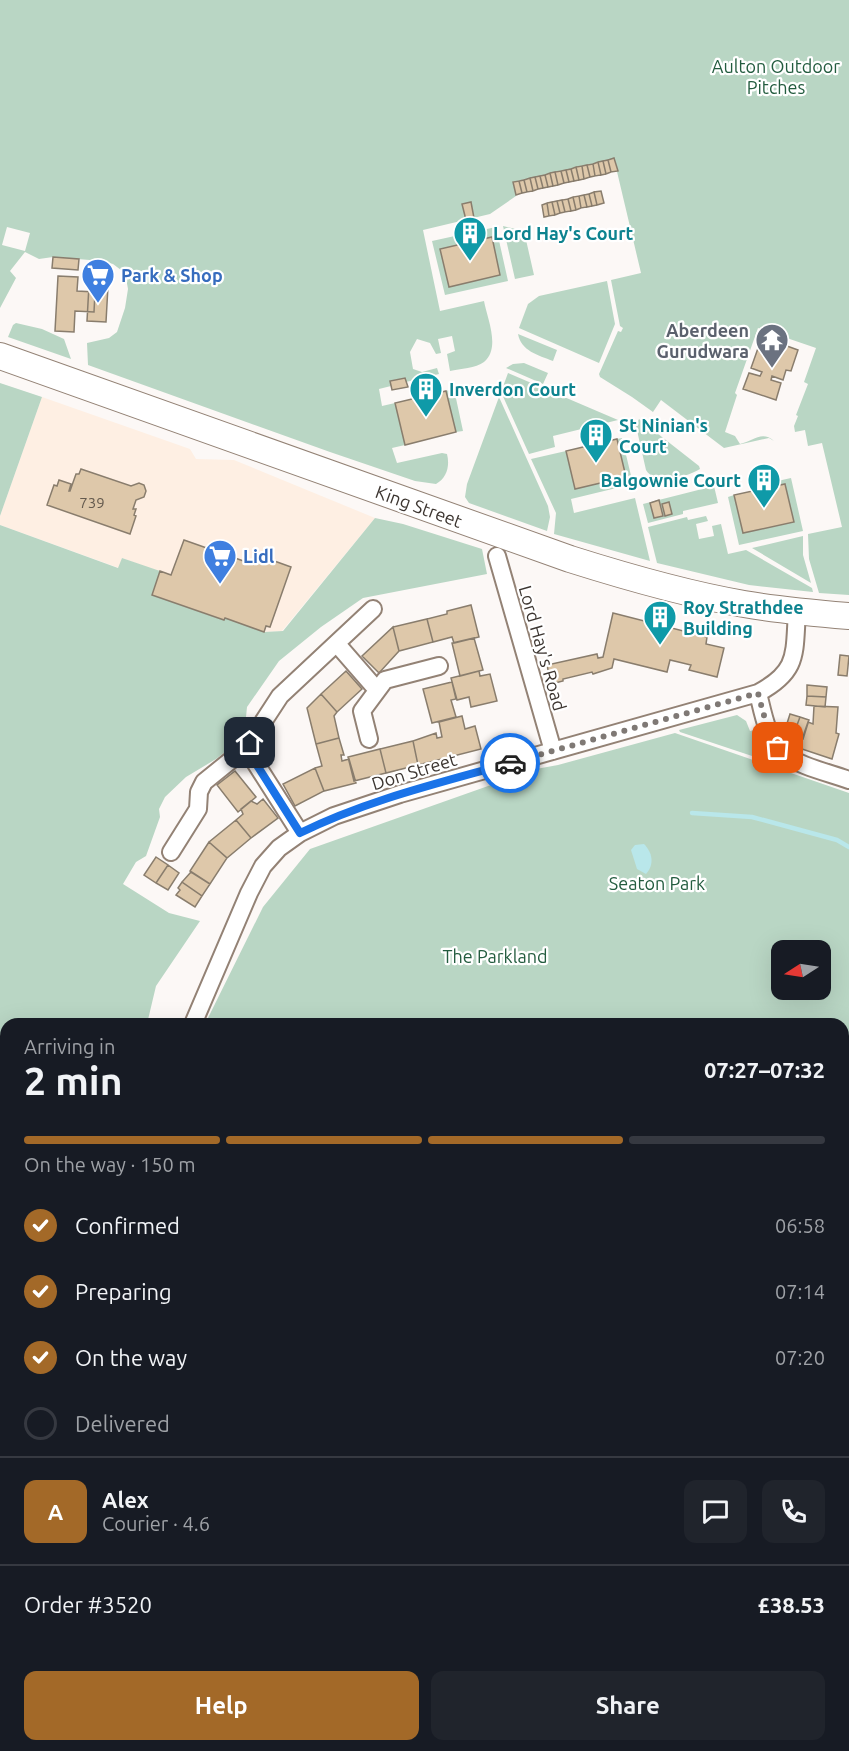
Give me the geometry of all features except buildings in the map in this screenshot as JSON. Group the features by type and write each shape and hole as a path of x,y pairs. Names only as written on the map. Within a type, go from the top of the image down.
{"main road":[{"name":"King Street","path":"0,356 570,559 686,592 744,604 797,612 849,616"}],"street":[{"name":"Lord Hay's Road","path":"497,556 552,751"},
{"path":"171,852 198,809 199,792 204,782 246,748 280,696 373,609"},
{"name":"Don Street","path":"196,1018 249,893 263,866 279,848 300,833 334,816 400,794 758,693 777,682 790,665 794,654 797,612"},
{"path":"337,644 377,690"},
{"path":"369,740 362,711 377,690 388,679 439,666"},
{"path":"758,693 770,732 783,753 801,763 849,780"},
{"path":"246,748 300,833"}],"shaded area":[{"path":"42,397 190,449 196,459 234,460 375,518 282,631 264,632 152,595 160,572 122,558 119,568 0,525 0,516"}],"green space":[{"name":"Aulton Outdoor Pitches","path":"0,0 849,0 849,595 819,593 809,559 808,534 842,527 822,443 808,446 805,430 795,432 794,426 808,384 804,382 816,348 758,328 735,393 737,395 725,432 735,436 740,444 761,436 765,436 770,438 774,441 769,438 724,448 661,400 653,412 600,377 599,374 618,331 621,332 623,328 620,326 611,280 641,273 614,159 513,182 516,196 490,214 423,230 440,311 484,301 492,333 492,349 484,362 450,371 447,354 455,351 452,336 438,339 441,353 436,354 430,343 417,339 410,352 413,369 422,372 437,368 439,374 406,382 405,378 390,381 391,386 379,389 382,406 395,403 405,445 392,448 397,463 442,453 447,454 447,471 436,484 415,481 330,452 88,365 87,343 109,338 117,332 125,308 128,289 126,278 113,264 53,257 39,259 25,252 10,271 16,278 0,308","holes":["7,227 30,233 25,251 2,245"]},
{"path":"503,226 524,231 534,275 515,279"},
{"path":"496,227 508,281 445,295 432,241"},
{"path":"607,281 615,324 599,363 519,328 528,304 539,296"},
{"path":"16,323 42,329 64,339 71,359 8,337"},
{"path":"518,334 557,350 553,361 526,348"},
{"path":"524,363 548,373 543,384 506,368 513,364"},
{"path":"508,373 618,420 553,436 555,447 529,454 501,392"},
{"path":"0,383 42,397 0,516"},
{"path":"454,389 463,431 456,432 446,391"},
{"path":"499,397 548,506 550,517 547,531 469,503 465,497 467,484"},
{"path":"639,419 700,469 672,479 656,478 650,475 646,470 636,426"},
{"path":"622,438 633,484 571,499 574,513 635,498 650,561 554,534 556,513 531,459 566,451 575,488 626,477 617,439"},
{"path":"791,478 803,531 739,545 728,497 734,495 743,533 794,522 785,484 765,488 764,484"},
{"path":"714,486 718,503 683,511 683,514 648,523 643,504"},
{"path":"706,516 708,521 696,524 699,539 714,536 712,526 721,524 728,554 746,550 812,588 813,592 749,585 657,563 648,527 687,517 688,520"},
{"path":"375,518 403,524 482,549 487,574 363,598 321,627 279,661 247,707 244,737 216,759 186,777 165,797 159,809 160,817 146,856 136,862 123,884 169,913 200,921 156,986 148,1018 0,1018 0,525 118,568 122,558 160,571 152,595 264,632 283,631"},
{"path":"803,536 803,555 811,583 752,548"},
{"path":"737,715 746,721 750,731 754,730 773,763 679,730"},
{"name":"Seaton Park","path":"675,733 849,793 849,1018 208,1018 263,907 310,849 536,769"}],"water":[{"path":"644,844 651,858 651,866 646,874 637,869 631,850 635,845"}],"waterway":[{"path":"692,813 752,817 837,840 849,847"}],"way so far":[{"path":"510,763 758,693 766,723 778,748"}],"place":[{"name":"Lord Hay's Court","path":"470,262"},
{"name":"Park & Shop","path":"98,304"},
{"name":"Aberdeen Gurudwara","path":"772,369"},
{"name":"Inverdon Court","path":"426,418"},
{"name":"St Ninian's Court","path":"596,464"},
{"name":"Balgownie Court","path":"764,509"},
{"name":"Lidl","path":"220,585"},
{"name":"Roy Strathdee Building","path":"660,646"}],"route":[{"path":"250,743 246,748 300,833 334,816 400,794 510,763"}],"park label":[{"name":"The Parkland","path":"495,956"}]}
